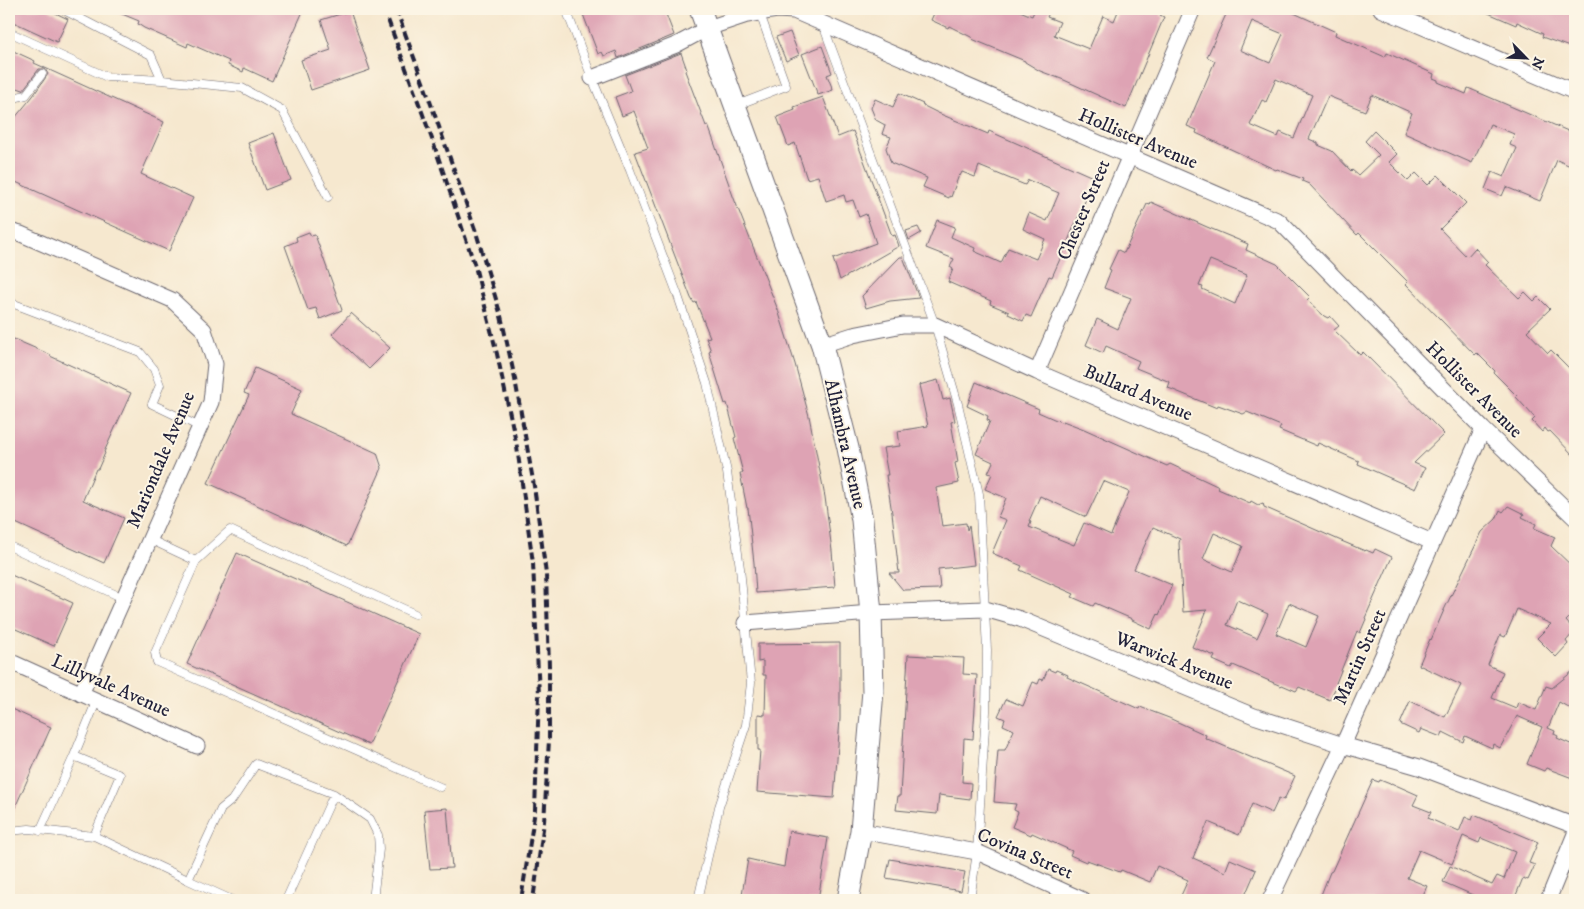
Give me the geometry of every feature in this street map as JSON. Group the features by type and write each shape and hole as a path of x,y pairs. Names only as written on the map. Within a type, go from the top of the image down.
{"main road":[{"name":"Alhambra Avenue","path":"704,18 822,345 848,448 861,511 871,613 873,691 861,831 848,900"}],"street":[{"name":"Chester Street","path":"1037,372 1193,9"},
{"path":"1382,9 1575,92"},
{"name":"Hollister Avenue","path":"592,78 676,45 704,18 747,15 759,11 794,10 1279,221 1483,429 1575,518"},
{"name":"Mariondale Avenue","path":"9,232 21,234 172,300 204,330 216,364 211,402 80,694"},
{"name":"Bullard Avenue","path":"822,345 854,335 903,325 935,326 1037,372 1432,542"},
{"name":"Martin Street","path":"1270,900 1343,745 1483,429"},
{"name":"Warwick Avenue","path":"745,623 871,613 985,609 1020,619 1254,716 1419,767 1575,826"},
{"name":"Lillyvale Avenue","path":"9,661 96,702 197,746"},
{"name":"Covina Street","path":"861,831 977,852 1083,900"},
{"path":"1548,900 1575,834"}],"lane":[{"path":"62,9 151,55 162,80"},
{"path":"566,9 677,293 707,383 726,472 751,683 746,725 719,807 698,900"},
{"path":"817,9 935,326 958,404 979,494 985,609 986,712 977,852 970,900"},
{"path":"736,106 786,86 759,11"},
{"path":"9,32 107,77 242,88 282,110 328,197"},
{"path":"9,99 26,95 42,74"},
{"path":"9,302 140,352 154,369 160,385 152,404 200,427"},
{"path":"415,614 230,530 196,561 155,653 157,662 440,787"},
{"path":"149,539 196,561"},
{"path":"9,546 123,598"},
{"path":"40,830 96,702"},
{"path":"74,756 120,775 94,836"},
{"path":"188,880 220,809 232,800 256,764 334,794 370,819 378,835 379,849 373,900"},
{"path":"286,900 334,794"},
{"path":"9,831 29,829 94,836 232,900"}],"building":[{"path":"9,9 47,9 68,19 57,42 9,20"},
{"path":"110,9 304,9 272,81 244,68 243,72 228,65 229,61 188,43 187,47 144,28 138,24 139,21"},
{"path":"581,9 664,9 674,35 618,58 616,51 604,56 602,52 598,54"},
{"path":"936,9 1015,9 1032,16 1035,9 1051,9 1047,17 1060,22 1054,35 1089,49 1103,16 1114,21 1119,9 1163,9 1160,15 1164,17 1126,108 1040,71 1025,61 972,39 949,26 948,28 931,20"},
{"path":"1224,9 1285,9 1336,32 1335,35 1385,57 1387,53 1434,74 1433,78 1438,80 1438,82 1466,94 1468,88 1575,134 1575,168 1557,160 1540,201 1506,187 1502,196 1485,189 1492,172 1504,177 1517,148 1510,145 1514,134 1490,124 1472,163 1404,133 1412,113 1372,95 1365,111 1328,96 1309,139 1332,151 1351,171 1358,175 1379,155 1365,141 1374,131 1397,154 1389,162 1408,181 1416,173 1428,185 1438,175 1466,203 1440,229 1467,257 1475,248 1488,262 1485,265 1519,298 1525,292 1534,301 1538,297 1550,309 1527,331 1548,353 1551,350 1575,374 1575,457 1550,431 1548,432 1545,428 1542,432 1532,421 1535,418 1517,396 1494,373 1495,371 1477,353 1475,355 1406,284 1408,282 1359,233 1357,235 1309,184 1302,181 1303,179 1276,170 1196,133 1197,130 1187,126 1215,61 1207,57 1228,10","holes":["1252,21 1283,34 1270,63 1240,50","1276,79 1312,95 1294,138 1280,132 1278,137 1250,125 1262,100 1266,102"]},
{"path":"1479,9 1575,9 1575,49 1542,37 1543,34 1517,22 1516,25"},
{"path":"350,11 370,70 311,90 301,60 331,50 321,20"},
{"path":"790,32 799,55 786,61 776,37"},
{"path":"822,46 832,73 827,75 833,90 818,95 802,54"},
{"path":"9,49 35,61 34,63 164,122 141,174 193,198 169,251 9,179 9,125 48,74 45,69 39,69 23,90 9,85"},
{"path":"681,53 687,70 685,71 706,126 708,125 733,196 778,310 795,364 809,416 825,497 835,587 756,593 748,508 740,473 743,473 727,403 725,404 709,352 711,351 706,338 710,337 696,302 694,303 691,298 635,152 648,148 634,111 622,116 615,97 631,91 625,75"},
{"path":"899,93 938,113 988,134 989,131 1095,178 1052,277 1049,276 1031,317 1026,315 1023,321 1008,314 1009,312 990,304 991,301 948,282 953,269 950,267 954,259 926,248 937,220 955,227 951,237 975,248 974,251 1001,263 1008,248 1036,259 1045,239 1023,229 1029,213 1047,221 1059,193 1028,180 1025,185 979,166 975,177 962,172 959,175 949,198 923,187 927,178 891,163 886,148 891,137 882,134 885,125 876,120 871,108 875,99 893,107"},
{"path":"823,97 838,137 853,131 892,236 895,235 899,246 840,280 833,259 876,243 866,214 859,217 853,200 846,202 844,195 826,201 818,176 807,179 795,143 788,146 777,117 795,110 794,107"},
{"path":"274,133 291,180 265,190 248,143"},
{"path":"1151,202 1248,244 1246,250 1277,264 1310,297 1307,300 1324,316 1328,318 1330,316 1339,326 1334,330 1360,355 1363,352 1444,434 1414,463 1425,468 1415,489 1358,464 1359,461 1318,443 1317,446 1279,430 1281,426 1247,412 1243,414 1218,405 1217,408 1168,388 1170,382 1136,368 1139,361 1106,346 1103,353 1086,345 1097,319 1118,329 1131,298 1104,288 1111,270 1109,269 1118,250 1124,253 1147,204 1150,205","holes":["1210,260 1247,275 1235,304 1199,286"]},
{"path":"918,227 921,233 909,240 906,231"},
{"path":"309,232 311,236 315,235 342,310 320,319 316,308 308,310 285,246 297,241 296,237"},
{"path":"900,257 903,257 919,298 890,301 866,308 862,296"},
{"path":"351,313 390,348 369,369 332,334"},
{"path":"9,337 131,393 83,500 124,518 104,563 9,520"},
{"path":"255,368 302,389 291,414 377,453 382,468 347,546 208,483 249,395 244,393"},
{"path":"938,380 943,400 950,398 955,421 951,422 958,462 955,463 959,483 936,488 942,526 966,523 967,530 969,525 974,565 938,569 940,589 903,590 889,573 899,573 886,475 888,475 883,448 900,446 898,431 928,426 919,385"},
{"path":"976,382 1039,409 1038,412 1063,423 1063,421 1084,429 1167,466 1170,464 1250,503 1251,501 1258,505 1263,503 1264,507 1365,551 1373,553 1375,549 1392,557 1360,633 1357,631 1330,700 1299,687 1296,691 1281,686 1233,665 1231,668 1213,660 1215,656 1192,647 1207,610 1183,612 1180,539 1153,527 1134,569 1172,585 1151,629 1095,603 1093,606 1072,597 1074,594 1020,570 1022,566 992,553 1006,520 998,517 1006,498 985,489 992,474 988,473 993,462 976,454 990,421 987,420 988,416 967,406","holes":["1103,481 1129,492 1111,535 1084,523 1074,545 1029,527 1031,522 1029,521 1040,496 1086,517","1214,533 1243,546 1232,572 1203,559","1237,600 1268,614 1257,638 1227,625","1289,603 1319,616 1306,647 1276,634"]},
{"path":"1508,506 1524,514 1522,517 1536,524 1534,528 1555,537 1551,546 1575,569 1575,612 1566,621 1575,631 1566,641 1568,644 1556,657 1537,638 1551,624 1517,609 1505,637 1500,635 1488,665 1503,672 1492,698 1516,708 1518,702 1536,710 1546,686 1552,688 1573,671 1571,675 1575,681 1575,711 1559,702 1548,728 1555,731 1554,734 1558,736 1557,738 1575,746 1575,779 1546,768 1544,771 1527,764 1542,727 1517,716 1500,748 1493,744 1492,748 1465,736 1463,742 1443,732 1441,737 1421,729 1419,733 1400,724 1410,701 1445,717 1461,685 1419,665 1482,532 1496,519 1500,510 1503,512"},
{"path":"237,553 419,634 369,745 187,664"},
{"path":"9,574 73,603 54,646 9,626"},
{"path":"840,643 840,719 834,798 757,792 760,750 758,750 758,714 765,715 766,675 763,675 763,661 758,662 758,644"},
{"path":"908,655 964,658 963,674 977,675 973,739 964,738 962,782 971,783 970,799 939,795 937,814 896,810 898,796 900,796"},
{"path":"1048,669 1068,675 1067,677 1139,709 1140,707 1169,718 1206,735 1205,738 1295,776 1284,800 1279,798 1272,813 1252,804 1239,835 1208,822 1193,858 1225,872 1230,859 1256,870 1243,900 1179,900 1188,880 1157,866 1150,882 1121,870 1120,872 1087,860 1086,862 1070,855 1072,851 1032,833 1031,835 1012,827 1018,812 1014,810 1016,804 994,802 998,750 1005,750 1014,730 1003,725 1005,719 998,716 1006,699 1023,706 1033,682 1038,684 1040,679 1043,680"},
{"path":"9,708 51,727 9,821"},
{"path":"1373,780 1391,783 1418,795 1413,805 1431,812 1428,818 1459,832 1465,817 1472,820 1474,815 1538,842 1529,863 1535,865 1528,880 1523,878 1514,900 1473,900 1475,896 1443,882 1450,866 1492,885 1497,876 1504,879 1515,852 1481,838 1479,843 1463,836 1452,864 1419,850 1407,878 1427,886 1421,900 1319,900"},
{"path":"447,808 452,868 430,869 424,810"},
{"path":"789,831 828,838 818,900 772,900 742,894 748,859 784,867"},
{"path":"890,859 965,872 961,891 886,878"}],"railway":[{"path":"384,9 432,139 475,266 497,354 517,447 533,563 539,695 535,810 521,900"},
{"path":"396,9 476,232 501,316 515,379 534,486 546,574 549,740 544,822 533,900"}]}
